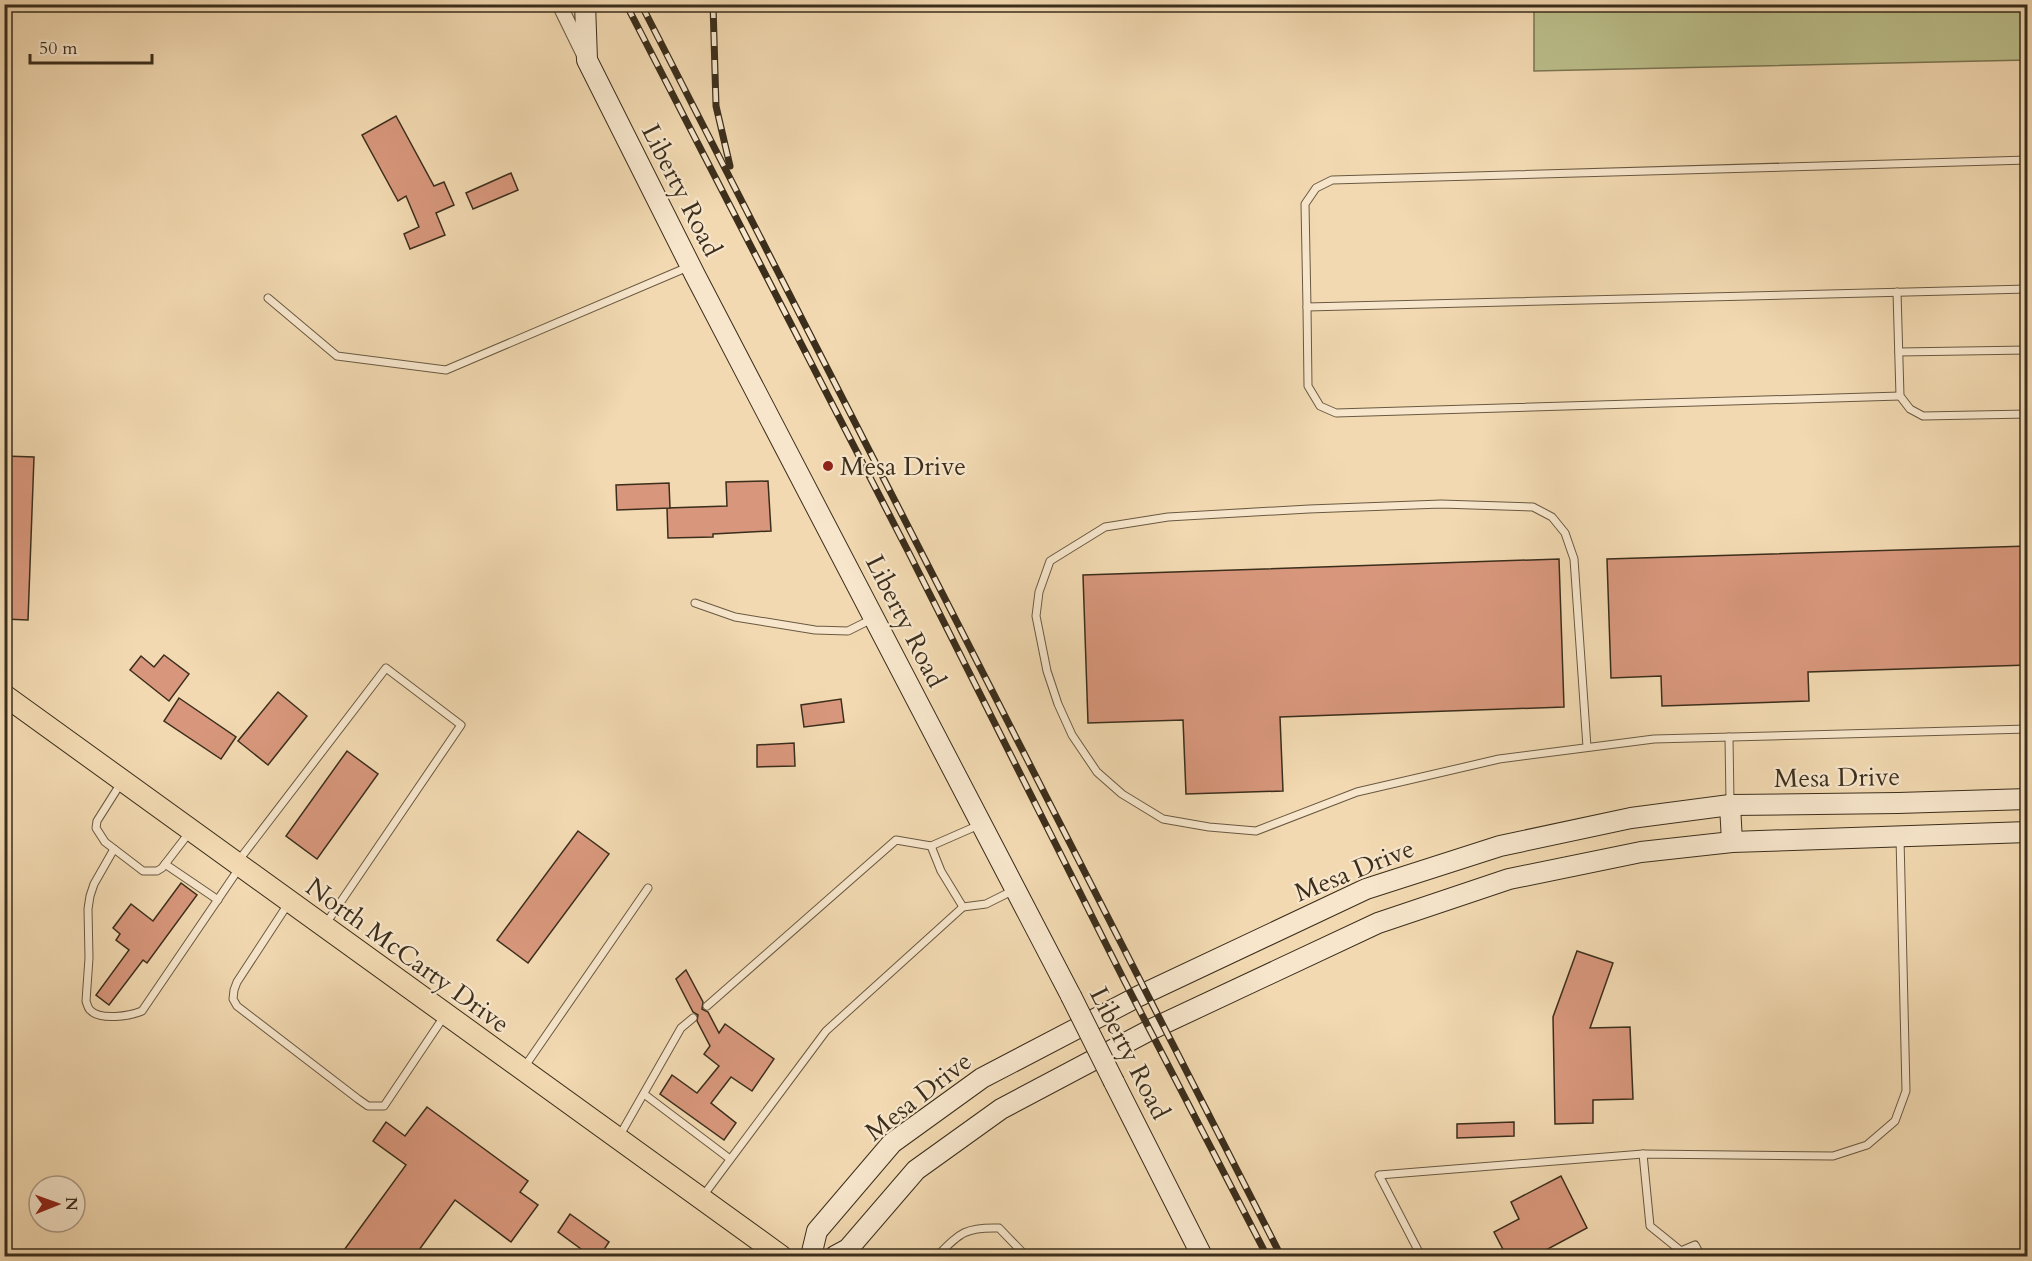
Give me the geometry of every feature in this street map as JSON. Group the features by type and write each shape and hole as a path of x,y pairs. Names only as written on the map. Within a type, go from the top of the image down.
{"main road":[{"name":"Liberty Road","path":"585,4 587,60 690,266 1071,996 1202,1257"},
{"name":"North McCarty Drive","path":"4,695 781,1257"},
{"name":"Mesa Drive","path":"811,1257 817,1231 892,1143 982,1078 1139,996 1366,889 1500,846 1631,818 1730,805 2028,799"},
{"path":"1898,803 1900,836"},
{"path":"1730,805 1732,842"},
{"path":"835,1257 848,1249 916,1170 1001,1109 1152,1029 1378,923 1509,879 1641,852 1732,842 2028,832"}],"street":[{"path":"559,4 587,60"}],"lane":[{"path":"1900,396 1336,413 1320,406 1308,386 1305,204 1316,188 1332,180 2028,160"},
{"path":"268,298 337,356 446,370 690,266"},
{"path":"1307,307 2028,289"},
{"path":"1897,292 1900,396 1910,408 1923,416 2028,414"},
{"path":"1899,352 2028,350"},
{"path":"1587,747 1574,559 1564,533 1558,525 1551,517 1533,507 1441,504 1309,509 1168,517 1105,527 1050,561 1039,592 1036,616 1047,671 1072,735 1097,772 1122,794 1163,819 1209,828 1256,831 1357,792 1499,759 1587,747 1654,739 2028,729"},
{"path":"694,603 735,617 815,630 848,631 874,617"},
{"path":"114,849 94,884 88,909 89,958 86,1001 90,1010 98,1015 124,1016 142,1011 218,900 238,865 386,668 461,725 324,927"},
{"path":"1729,738 1730,805"},
{"path":"122,781 97,821 96,828 105,842 143,871 157,871 191,830"},
{"path":"707,1006 896,840 931,846 981,824"},
{"path":"1421,1257 1379,1175 1643,1154 1833,1156 1867,1145 1895,1121 1906,1091 1900,836"},
{"path":"931,846 941,871 963,907"},
{"path":"165,864 218,900"},
{"path":"522,1070 648,888"},
{"path":"700,1200 826,1031 963,907 986,904 1015,889"},
{"path":"289,902 243,972 234,990 233,999 237,1006 358,1099 368,1106 384,1106 445,1015"},
{"path":"617,1139 681,1028 693,1018"},
{"path":"644,1094 730,1159"},
{"path":"1643,1154 1650,1226 1681,1251 1695,1245 1701,1257"},
{"path":"937,1257 958,1235 977,1227 999,1228 1026,1257"}],"green space":[{"path":"1534,5 2027,5 2027,60 1534,71"}],"building":[{"path":"396,116 434,186 444,182 454,205 436,213 445,235 410,249 404,234 419,227 406,196 398,201 362,135"},
{"path":"511,173 518,190 473,209 466,193"},
{"path":"4,456 34,457 28,620 4,619"},
{"path":"768,481 771,531 713,534 713,537 668,538 667,508 727,506 726,482"},
{"path":"669,483 670,508 617,510 616,485"},
{"path":"2028,546 2028,665 1808,672 1809,701 1662,706 1661,676 1611,678 1607,559"},
{"path":"1559,559 1564,707 1280,717 1283,791 1186,794 1183,720 1088,723 1083,575"},
{"path":"164,655 189,674 169,701 130,670 141,656 154,667"},
{"path":"278,692 307,716 268,765 238,741"},
{"path":"179,698 236,737 221,759 164,721"},
{"path":"841,699 844,722 804,727 801,705"},
{"path":"794,743 795,766 757,767 757,745"},
{"path":"347,751 378,774 317,859 286,836"},
{"path":"578,831 609,854 528,963 497,940"},
{"path":"181,883 197,895 147,963 143,960 109,1005 96,995 129,950 116,940 120,934 113,928 131,904 153,921"},
{"path":"1577,951 1613,963 1590,1028 1630,1027 1633,1099 1593,1100 1593,1123 1555,1124 1553,1017"},
{"path":"686,970 703,1002 702,1009 708,1012 719,1033 725,1024 774,1059 752,1091 731,1077 711,1103 736,1123 724,1140 660,1094 672,1075 697,1093 719,1066 704,1054 710,1046 697,1021 698,1015 693,1012 676,979"},
{"path":"427,1107 528,1181 520,1192 538,1205 511,1242 455,1200 414,1257 339,1257 406,1165 373,1141 386,1122 405,1136"},
{"path":"1514,1122 1514,1136 1457,1138 1457,1124"},
{"path":"1561,1176 1587,1228 1533,1257 1507,1257 1494,1232 1519,1219 1511,1202"},
{"path":"570,1214 609,1242 599,1257 592,1257 558,1232"}],"railway":[{"path":"626,4 1267,1256"},
{"path":"641,4 1281,1256"},
{"path":"713,4 716,106 730,166"}],"place":[{"name":"Mesa Drive","path":"828,466"}]}
